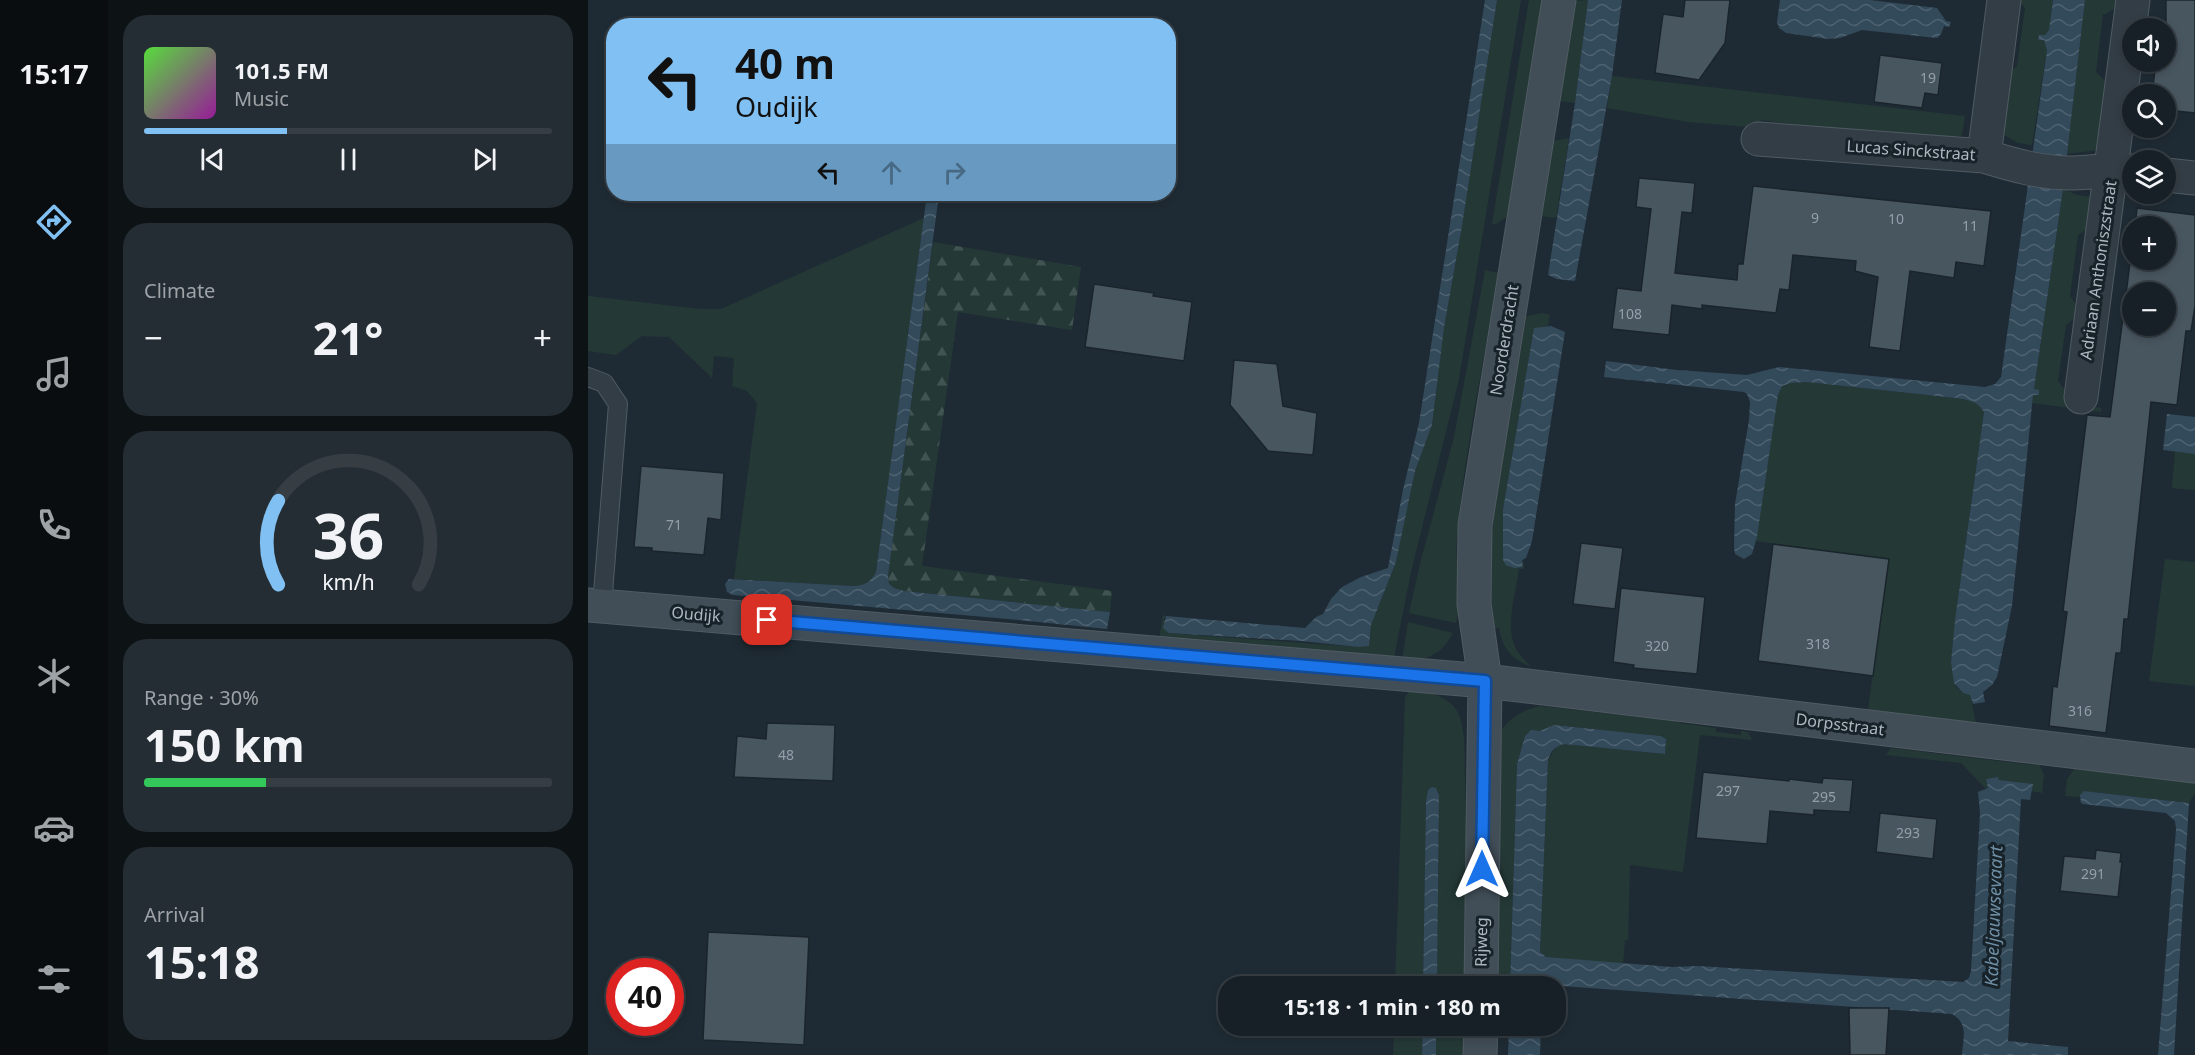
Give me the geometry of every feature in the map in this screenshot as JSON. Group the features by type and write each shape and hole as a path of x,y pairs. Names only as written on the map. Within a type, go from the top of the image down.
{"street":[{"name":"Noorderdracht","path":"1485,681 1474,604 1475,525 1559,0"},
{"path":"1984,156 2004,0"},
{"name":"Adriaan Anthoniszstraat","path":"2123,150 2133,0"},
{"name":"Lucas Sinckstraat","path":"1758,139 1984,156 2018,167 2073,173 2122,170"},
{"name":"Adriaan Anthoniszstraat","path":"2081,397 2122,170"},
{"path":"2176,176 2195,178"},
{"name":"Oudijk","path":"595,605 1485,681"},
{"name":"Dorpsstraat","path":"1485,681 2195,766"},
{"name":"Rijweg","path":"1481,976 1485,681"},
{"path":"1480,1055 1481,1036"}],"lane":[{"path":"588,377 604,383 618,404 595,605"}],"green space":[{"path":"1497,0 1521,0 1459,379 1411,572 1394,657 1159,640 1163,615 1166,616 1164,619 1169,633 1369,646 1371,625 1396,562 1415,471 1432,425 1444,328"},
{"path":"1529,0 1544,0 1508,216 1492,224"},
{"path":"1588,0 1575,103 1560,101 1575,1"},
{"path":"2018,0 2053,0 2049,30 2045,35 2039,35 2038,39 2044,40 2047,49 2032,145 2018,143 1999,132 2006,74 2017,66 2025,8"},
{"path":"2085,0 2118,0 2118,6 2103,14 2096,72 2108,84 2099,150 2067,154"},
{"path":"1612,76 1965,116 1962,135 1950,138 1867,134 1761,120 1759,128 1688,122 1607,108"},
{"path":"1569,138 1556,218 1539,216 1553,141"},
{"path":"2063,189 2077,195 2093,197 2089,228 2078,235 2070,296 2078,307 2077,316 2066,325 2058,381 2067,393 2066,403 2101,408 2101,412 2032,403 2033,395 2039,395 2039,390 2034,390"},
{"path":"924,218 876,572 867,583 854,586 734,579 757,403 747,391 732,386 734,358 714,356 712,378 669,337 642,336 616,355 588,351 588,296 700,309 721,309"},
{"path":"933,242 1081,267 1072,330 958,312 922,566 1112,591 1110,612 904,591 889,584 888,576"},
{"path":"1485,270 1499,273 1460,503 1456,546 1459,603 1456,623 1409,613 1454,437"},
{"path":"1542,313 1550,315 1548,326 1534,329 1503,509 1503,560 1523,566 1523,560 1524,569 1519,569 1511,619 1512,638 1520,655 1530,666 1508,652 1499,628 1491,628 1490,563 1494,502 1523,317"},
{"path":"1807,382 1955,398 1976,402 1984,412 1951,662 1956,687 1970,695 1976,723 1868,710 1888,559 1756,541 1778,395 1782,386"},
{"path":"2175,451 2195,454 2195,490 2172,488"},
{"path":"2165,559 2195,562 2195,686 2149,681"},
{"path":"1408,622 1453,633 1438,652 1426,658 1402,661"},
{"path":"1411,688 1444,699 1455,708 1463,729 1467,976 1437,976 1439,795 1436,788 1432,787 1428,790 1426,801 1423,976 1395,976 1405,698"},
{"path":"1539,706 1678,721 1716,728 1716,732 1741,735 1741,731 1748,732 1752,740 1700,735 1683,872 1630,865 1628,940 1625,940 1623,964 1546,957 1540,952 1548,760 1556,747 1564,744 1665,754 1666,739 1661,736 1554,725 1540,731 1531,731 1525,736 1517,764 1510,976 1496,976 1498,736 1515,716"},
{"path":"1891,748 2039,764 2044,775 2042,793 2031,791 2032,784 1999,780 1998,777 1986,779 1988,788 1986,789 1961,763 1886,755"},
{"path":"2075,768 2195,782 2195,793 2189,803 2084,791 2080,797 2065,796 2067,779"},
{"path":"1394,1036 1423,1036 1422,1055 1393,1055"},
{"path":"1436,1036 1467,1036 1466,1055 1436,1055"}],"water":[{"path":"1485,0 1497,0 1444,328 1432,425 1415,471 1396,562 1371,625 1369,646 1169,633 1163,628 1166,616 1305,628 1316,617 1323,614 1331,599 1342,587 1361,577 1388,568 1419,423"},
{"path":"1588,0 1622,0 1612,76 1575,281 1557,279 1548,275 1575,103"},
{"path":"1780,0 1870,0 1937,8 1946,21 1951,22 1949,27 1944,26 1937,38 1862,30 1840,38 1828,39 1786,33 1779,28 1777,22"},
{"path":"2053,0 2085,0 2063,189 2034,389 2039,390 2039,395 2033,395 2012,606 1997,677 1992,685 1983,692 1985,702 1973,704 1970,695 1963,693 1954,683 1951,662 1984,412 1978,405 1955,398 1807,382 1782,386 1778,395 1757,537 1752,554 1744,559 1735,554 1734,547 1735,504 1749,420 1750,402 1747,394 1604,377 1606,361 1677,370 1747,375 1779,367 1985,387 1995,384 2001,377 2047,50 2044,40 2038,40 2039,35 2045,35 2049,30"},
{"path":"926,201 938,201 888,576 889,584 904,591 1110,612 1107,629 733,595 727,592 725,584 729,579 854,586 867,583 876,572"},
{"path":"1551,326 1565,332 1532,541 1526,558 1522,560 1523,567 1514,568 1506,565 1503,560 1503,509 1534,328"},
{"path":"2167,414 2195,417 2195,454 2163,450"},
{"name":"Kabeljauwsevaart","path":"1554,725 1661,736 1666,739 1665,754 1564,744 1555,748 1550,754 1540,952 1546,957 1672,967 1697,966 1963,982 1969,978 1971,971 1980,813 1978,792 1988,788 1986,779 1998,777 1999,780 2033,784 2030,800 2021,799 2008,1041 2068,1047 2068,1055 1962,1055 1963,1027 1952,1014 1566,986 1566,976 1510,976 1517,764 1525,736 1531,730 1540,731"},
{"path":"1432,787 1436,788 1439,795 1437,976 1423,976 1428,790"},
{"path":"2084,791 2189,803 2174,1055 2158,1055 2175,821 2166,813 2083,804 2080,795"},
{"path":"1423,1036 1436,1036 1436,1055 1422,1055"},
{"path":"1509,1036 1541,1036 1540,1055 1508,1055"}],"building":[{"path":"1685,0 1730,0 1725,43 1699,80 1655,73 1663,14 1683,17"},
{"path":"2166,0 2195,0 2195,113 2176,111 2176,84 2153,84 2155,72 2176,72 2176,18 2166,18"},
{"path":"1880,55 1942,63 1938,95 1925,93 1922,108 1874,102"},
{"path":"1639,178 1695,183 1692,213 1682,212 1675,273 1737,280 1738,264 1743,264 1753,186 1991,211 1984,266 1956,262 1954,278 1910,271 1900,351 1869,347 1878,277 1855,271 1856,261 1793,255 1789,290 1780,289 1776,313 1702,305 1702,309 1672,305 1669,335 1612,329 1617,288 1641,291 1651,209 1636,207"},
{"path":"2137,208 2195,215 2195,306 2191,331 2186,331 2177,405 2151,402 2128,619 2124,619 2121,653 2116,653 2106,733 2049,726 2053,686 2057,687 2067,612 2063,611 2087,415 2110,417 2122,325 2122,336 2176,336 2176,282 2128,282 2129,270 2176,270 2176,216 2136,216"},
{"path":"1094,284 1154,293 1153,296 1192,302 1184,361 1085,347"},
{"path":"1234,360 1277,364 1283,406 1317,413 1313,455 1268,451 1230,405"},
{"path":"641,466 724,473 721,520 708,518 704,555 652,551 652,548 634,547"},
{"path":"1581,543 1623,548 1615,609 1573,604"},
{"path":"1773,544 1889,559 1873,676 1758,661"},
{"path":"1621,588 1705,597 1697,674 1633,668 1634,665 1613,662"},
{"path":"767,723 835,725 833,781 734,777 737,736 766,739"},
{"path":"1703,772 1822,783 1823,778 1853,780 1850,812 1814,810 1814,815 1770,811 1767,844 1696,838"},
{"path":"1880,813 1937,819 1933,859 1876,852"},
{"path":"2096,850 2121,853 2118,897 2060,891 2064,856 2095,859"},
{"path":"708,932 809,937 804,1045 703,1040"},
{"path":"1849,1008 1889,1008 1886,1055 1850,1055"}],"route":[{"path":"767,620 1485,681 1482,869"}]}
